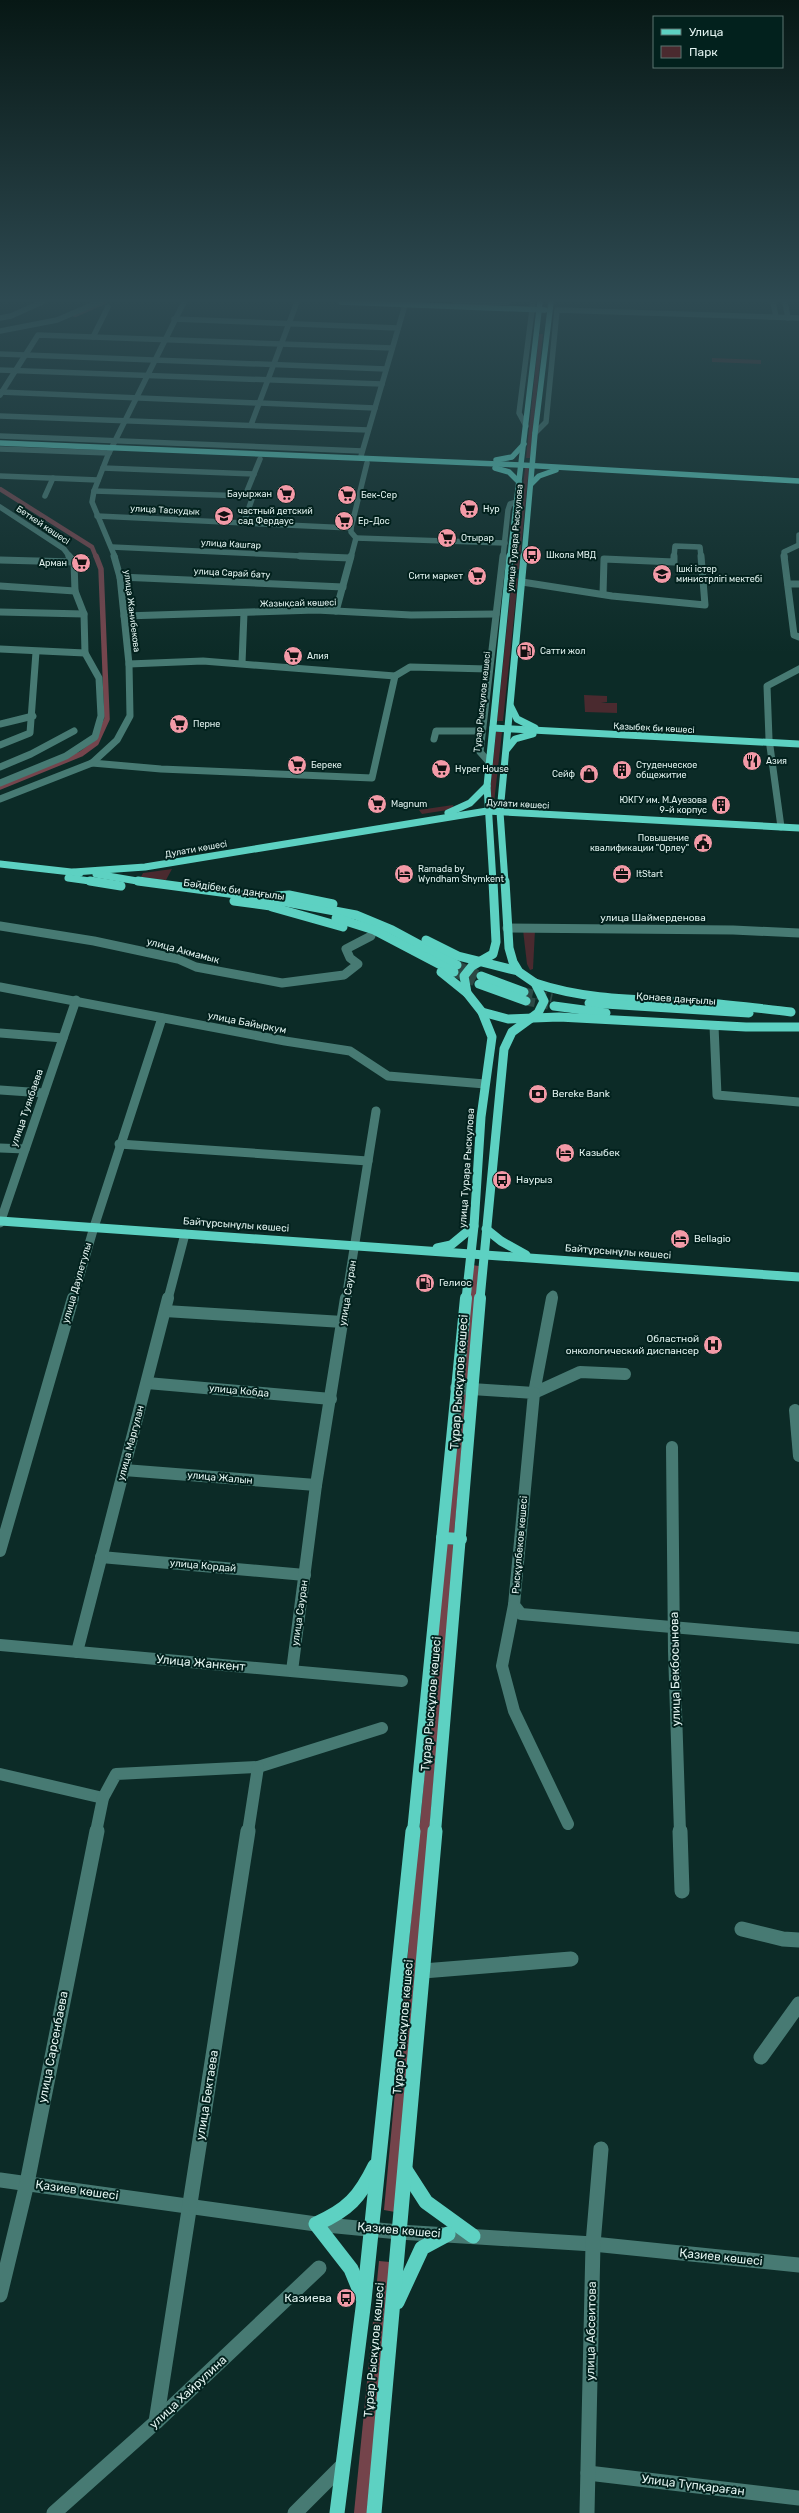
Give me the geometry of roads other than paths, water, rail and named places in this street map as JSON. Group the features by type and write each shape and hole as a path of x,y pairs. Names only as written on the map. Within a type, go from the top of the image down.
{"main road":[{"name":"Тұрар Рыскұлов көшесі","path":"467,993 464,976 478,961 493,954 496,942 487,811 487,786 498,660 510,573 527,419"},
{"name":"улица Турара Рыскулова","path":"509,729 510,703 537,419"},
{"path":"0,443 110,451 360,458 521,465 799,481"},
{"path":"471,463 509,458 524,444"},
{"path":"533,457 542,464 564,468"},
{"path":"471,463 509,472 519,482"},
{"path":"531,484 546,472 564,468"},
{"path":"510,573 523,574"},
{"path":"510,703 517,719 546,732"},
{"name":"Қазыбек би көшесі","path":"493,728 546,732 799,744"},
{"path":"507,928 500,812 505,753 509,729"},
{"path":"505,753 511,742 517,738 546,732"},
{"path":"431,819 470,803 487,786"},
{"name":"Дулати көшесі","path":"74,872 145,867 487,811 799,828"},
{"path":"0,864 74,872"},
{"path":"136,881 135,875 145,867"},
{"name":"Бәйдібек би даңғылы","path":"0,870 266,902"},
{"name":"Бәйдібек би даңғылы","path":"74,872 266,902 320,913 374,930 455,969"},
{"path":"266,902 289,895 361,911 385,919 449,952 478,961 503,964 519,972"},
{"path":"266,902 388,942 449,976 467,993 482,1012 492,1037 485,1084"},
{"name":"Тұрар Рыскұлов көшесі","path":"374,2513 474,1389 483,1254 504,1049 511,1032 541,1011 544,1001 535,983 519,972 510,955 507,928"},
{"path":"480,980 525,997"},
{"path":"535,983 556,991 581,996 708,1003 795,1013"},
{"name":"Қонаев даңғылы","path":"795,1013 730,1014 553,1002 612,1014 731,1019 799,1027"},
{"path":"482,1012 504,1020 588,1018 714,1026 799,1027"},
{"name":"улица Турара Рыскулова","path":"469,1253 474,1226 485,1084"},
{"name":"Байтұрсынұлы көшесі","path":"0,1222 94,1227 530,1257 799,1277"},
{"path":"420,1250 451,1245 474,1226"},
{"path":"486,1229 500,1241 530,1257"},
{"name":"Тұрар Рыскұлов көшесі","path":"337,2513 372,2228 415,1812 469,1253"},
{"path":"442,1538 461,1539"},
{"path":"364,2300 351,2269 316,2224 337,2215 355,2202 378,2159"},
{"path":"405,2170 414,2191 426,2205 473,2236"},
{"path":"392,2313 410,2271 422,2248 448,2234"}],"street":[{"path":"101,419 368,430"},
{"path":"251,425 253,419"},
{"path":"360,458 371,419"},
{"path":"522,419 526,426"},
{"path":"535,433 546,422 546,419"},
{"name":"улица Жанибекова","path":"0,799 92,763 117,740 125,729 130,716 129,664 120,578 112,548 92,502 98,480 124,420"},
{"path":"0,436 362,451"},
{"path":"0,449 110,451"},
{"path":"245,496 260,459"},
{"path":"356,538 351,528 367,463"},
{"path":"103,468 254,474"},
{"path":"0,476 98,480"},
{"path":"45,496 53,478"},
{"path":"94,491 245,496 252,499 244,522"},
{"path":"489,762 480,752 488,669 510,504 517,502"},
{"name":"Беткей көшесі","path":"0,507 64,549 74,562"},
{"name":"улица Таскудык","path":"98,516 351,528"},
{"path":"799,534 799,544 784,552 794,635 799,637"},
{"path":"356,538 505,543"},
{"path":"336,611 356,538"},
{"path":"522,582 603,594 705,605 700,547 675,546 674,562 604,559 603,594"},
{"name":"улица Кашгар","path":"112,548 350,558"},
{"path":"0,560 74,562 75,591 84,614 85,653 99,678 101,716 95,737 66,756 0,782"},
{"name":"улица Сарай бату","path":"120,578 343,587"},
{"path":"788,584 799,584"},
{"path":"0,586 75,591"},
{"name":"Жазықсай көшесі","path":"124,616 336,611 411,615 496,614"},
{"path":"0,612 84,614"},
{"path":"242,663 244,613"},
{"path":"0,649 36,652 85,653"},
{"path":"0,745 30,733 33,716 36,652"},
{"path":"129,664 203,660 395,676 410,667 488,669"},
{"path":"489,660 498,660"},
{"path":"781,827 768,743 766,716 767,686 799,669"},
{"path":"92,763 162,769 372,778 382,726 395,676"},
{"path":"0,724 33,716"},
{"path":"434,739 436,731 482,730 493,728"},
{"path":"0,767 31,754 74,731"},
{"name":"улица Акмамык","path":"0,926 94,941 178,959 196,967 282,983 344,975 358,964 350,958 346,949 371,936"},
{"name":"улица Шаймерденова","path":"507,928 734,930 799,933"},
{"name":"улица Байыркум","path":"0,987 76,1000 162,1018 350,1051 358,1055 378,1072 388,1076 485,1084"},
{"name":"улица Туякбаева","path":"0,1222 76,1000"},
{"name":"улица Даулетулы","path":"0,1551 119,1144 162,1018"},
{"path":"714,1026 718,1095 799,1102"},
{"path":"0,1033 63,1038"},
{"path":"0,1090 44,1093"},
{"name":"улица Сауран","path":"292,1671 316,1485 344,1322 376,1112"},
{"path":"119,1144 368,1161"},
{"path":"0,1148 25,1149"},
{"name":"улица Маргулан","path":"77,1652 185,1234"},
{"name":"Рысқұлбеков көшесі","path":"552,1295 534,1393 514,1605 522,1614 536,1617 799,1638"},
{"path":"165,1311 344,1322"},
{"path":"456,1388 534,1393 580,1372 625,1374"},
{"name":"улица Кобда","path":"147,1383 331,1399"},
{"path":"795,1410 799,1456"},
{"name":"улица Бекбосынова","path":"672,1447 673,1628 682,1891"},
{"name":"улица Жалын","path":"124,1470 316,1485"},
{"name":"улица Кордай","path":"101,1557 305,1575"},
{"path":"514,1605 502,1666 514,1711 568,1824"},
{"name":"Улица Жанкент","path":"0,1645 402,1681"},
{"path":"258,1767 382,1728"},
{"name":"улица Сарсенбаева","path":"0,2296 26,2182 103,1798 116,1774 258,1767"},
{"name":"улица Бектаева","path":"156,2422 258,1767"},
{"path":"0,1774 103,1798"},
{"path":"742,1929 782,1939 799,1940"},
{"path":"423,1971 571,1959"},
{"path":"761,2058 799,2004"},
{"name":"улица Абсеитова","path":"587,2513 593,2244 601,2149"},
{"name":"Қазиев көшесі","path":"0,2180 26,2182 316,2224 372,2228 399,2232 593,2244 799,2264"},
{"name":"улица Хайрулина","path":"54,2513 156,2422 320,2268"},
{"path":"294,2513 342,2466"},
{"name":"Улица Түпқараған","path":"588,2473 799,2498"}],"waterway":[{"path":"0,489 92,547 96,557"},
{"path":"0,787 81,754 96,743 107,719 101,569 96,556"}],"tunnel":[{"path":"457,965 481,976"},
{"path":"454,972 479,984"},
{"path":"524,992 552,998"},
{"path":"526,1001 554,1006"}],"place":[{"name":"Бауыржан","path":"286,494"},
{"name":"Бек-Сер","path":"347,495"},
{"name":"Нур","path":"469,509"},
{"name":"частный детский сад Фердаус","path":"224,516"},
{"name":"Ер-Дос","path":"344,521"},
{"name":"Отырар","path":"447,538"},
{"name":"Школа МВД","path":"532,555"},
{"name":"Арман","path":"81,563"},
{"name":"Ішкі істер министрлігі мектебі","path":"662,574"},
{"name":"Сити маркет","path":"477,576"},
{"name":"Сатти жол","path":"526,651"},
{"name":"Алия","path":"293,656"},
{"name":"Перне","path":"179,724"},
{"name":"Азия","path":"752,761"},
{"name":"Береке","path":"297,765"},
{"name":"Hyper House","path":"441,769"},
{"name":"Студенческое общежитие","path":"622,770"},
{"name":"Сейф","path":"589,774"},
{"name":"Magnum","path":"377,804"},
{"name":"ЮКГУ им. М.Ауезова 9-й корпус","path":"721,805"},
{"name":"Повышение квалификации \"Орлеу\"","path":"703,843"},
{"name":"Ramada by Wyndham Shymkent","path":"404,874"},
{"name":"ItStart","path":"622,874"},
{"name":"Bereke Bank","path":"538,1094"},
{"name":"Казыбек","path":"565,1153"},
{"name":"Наурыз","path":"502,1180"},
{"name":"Bellagio","path":"680,1239"},
{"name":"Гелиос","path":"425,1283"},
{"name":"Областной онкологический диспансер","path":"713,1345"},
{"name":"Казиева","path":"346,2298"}]}
